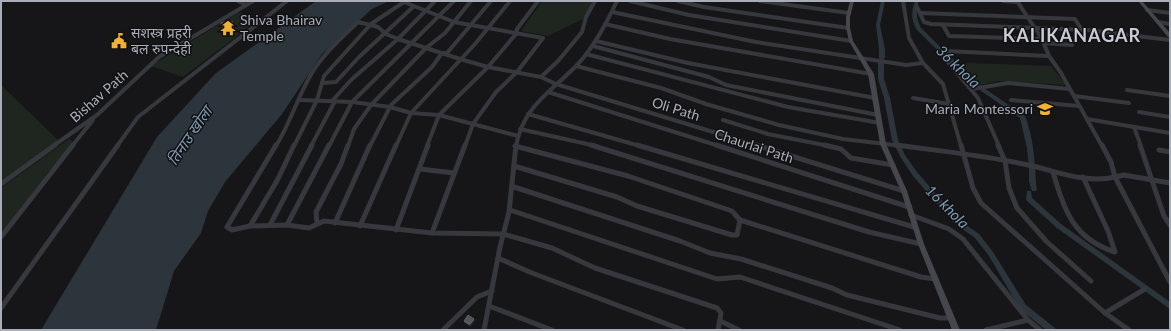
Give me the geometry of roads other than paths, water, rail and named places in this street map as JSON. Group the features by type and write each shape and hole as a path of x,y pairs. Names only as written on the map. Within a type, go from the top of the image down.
{"street":[{"path":"238,1 246,6 249,1"},
{"name":"Bishav Path","path":"1,184 97,115 159,57 253,1"},
{"path":"1,308 138,117 287,1"},
{"path":"270,225 334,101 351,80 398,40 435,1"},
{"path":"287,225 352,102 454,1"},
{"path":"318,223 316,212 341,164 354,129 371,105 426,48 434,43 471,1"},
{"path":"335,223 379,126 390,107 432,67 442,53 447,52 472,25 491,1"},
{"path":"360,226 411,113 488,28 510,1"},
{"path":"396,230 439,115 488,67 516,34 517,29 538,1"},
{"path":"541,77 558,61 582,32 586,17 596,1"},
{"path":"484,330 503,234 510,210 514,186 515,146 520,129 528,114 556,84 576,66 593,46 612,12 616,1"},
{"path":"630,1 689,15 852,41"},
{"path":"678,1 704,7 848,28"},
{"path":"760,1 849,13"},
{"path":"852,1 849,13 848,28 852,41 871,74 878,115 893,165 904,191 914,227 934,280 956,330"},
{"path":"903,1 909,38 923,63 943,84 973,188 981,203 1105,313 1129,330"},
{"path":"1003,1 1017,2 1043,41 1049,56 1070,89 1111,162 1115,177 1170,282"},
{"path":"1140,1 1170,36"},
{"path":"250,226 278,179 317,100 324,76 371,24 401,3 406,3 454,22 516,34 529,34 543,38 517,72 496,92 473,124 432,233"},
{"path":"322,83 336,82 359,57 386,34 413,7"},
{"path":"917,7 924,22 943,25 1082,30 1170,40"},
{"path":"1147,10 1170,13"},
{"path":"612,12 756,42 906,65 923,63"},
{"path":"920,13 1075,19 1082,30"},
{"path":"371,24 358,22 337,41 308,79 288,126 227,227 232,230 250,226 270,225 287,225 309,228 324,221 432,233 503,234 552,248 595,268 717,308 721,313 718,330"},
{"path":"1158,22 1170,24"},
{"name":"Oli Path","path":"371,24 398,40 488,67 541,77 556,84 904,191"},
{"path":"605,24 677,41 871,74"},
{"path":"943,25 949,36 1043,41 1072,45"},
{"path":"596,41 688,64 875,98"},
{"path":"593,46 690,74 709,77 726,85 878,115"},
{"path":"1049,56 1004,56 992,53 945,51 941,54 972,89 1005,161 1009,188 1017,208 1047,242 1091,281"},
{"path":"586,54 788,107 880,123"},
{"path":"576,66 662,88 706,104 779,125 843,139 907,145 964,154 1028,165 1053,172 1102,180 1124,175 1170,183"},
{"path":"972,89 1008,83 1070,89"},
{"path":"1127,90 1170,96"},
{"name":"Chaurlai Path","path":"548,92 909,207"},
{"path":"1074,96 1129,103"},
{"path":"913,98 949,104"},
{"path":"300,100 352,102 390,107 411,113 439,115 518,136"},
{"path":"1011,100 1079,106"},
{"path":"1139,112 1170,117"},
{"path":"528,114 605,134 679,159 914,227"},
{"path":"1,237 97,115"},
{"path":"1087,119 1170,132"},
{"path":"723,120 768,134 841,149 851,158 893,165"},
{"path":"1134,127 1164,216 1170,225"},
{"path":"520,129 606,149 847,225 921,244"},
{"path":"515,146 628,176 732,211 740,220 920,277 934,280"},
{"path":"1160,150 1170,152"},
{"path":"514,166 617,197 637,206 732,235 737,235 740,220"},
{"path":"420,169 454,173"},
{"path":"1053,172 1064,204 1080,234 1107,250 1115,252 1108,231 1083,176"},
{"path":"514,186 613,218 710,253 741,259 832,288 848,295 940,318 951,318"},
{"path":"510,210 717,279 723,279 732,275 740,276 900,330"},
{"path":"911,215 949,229 963,239 1028,320 1040,330"},
{"path":"498,258 546,279 683,330"},
{"path":"1105,313 1145,290"},
{"path":"443,330 477,297 492,291"},
{"path":"489,306 552,330"},
{"path":"986,330 1028,320"},
{"path":"720,321 739,330"}],"water":[{"name":"तिनाउ खोला","path":"316,1 389,1 372,9 322,54 282,114 225,182 208,211 201,233 174,271 156,330 41,330 157,137 216,73"}],"waterway":[{"name":"16 khola","path":"882,58 878,25 883,1"},
{"name":"36 khola","path":"917,1 914,15 919,29 976,85 1023,117 1030,148 1034,189"},
{"name":"16 khola","path":"881,63 881,79 887,98 895,140 903,156 915,174 956,221 977,236 991,254 1023,307 1052,330"},
{"name":"36 khola","path":"1029,193 1029,199 1059,226 1170,306"}],"place":[{"name":"Shiva Bhairav Temple","path":"228,28"},
{"name":"सशस्त्र प्रहरी बल रुपन्देही","path":"119,41"},
{"name":"Maria Montessori","path":"1045,109"}],"district":[{"name":"KALIKANAGAR","path":"1072,36"}]}
